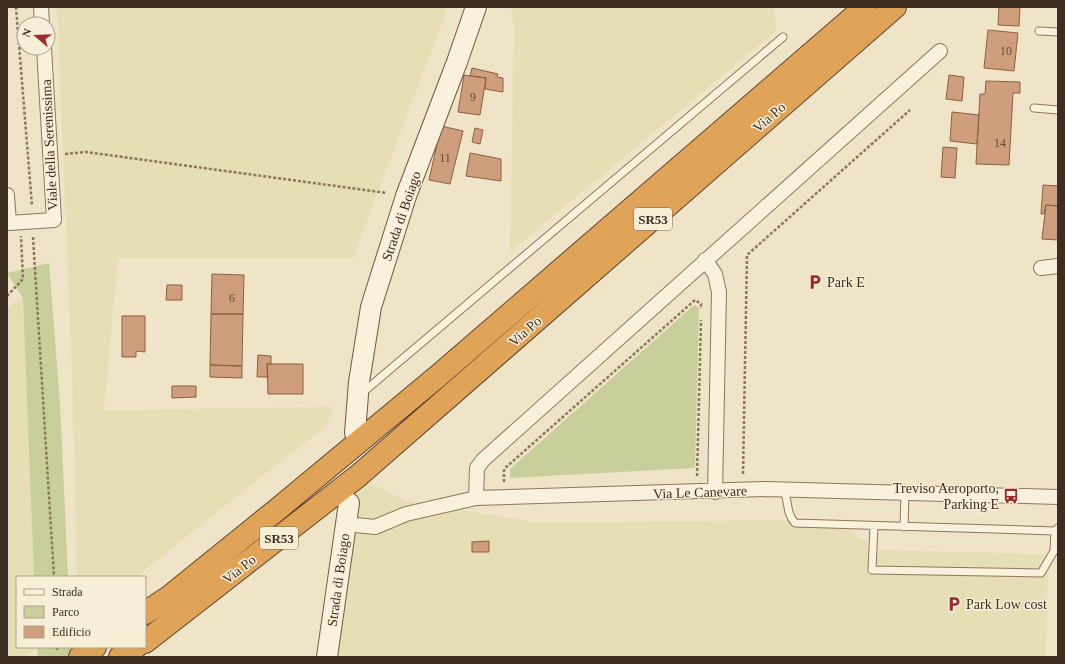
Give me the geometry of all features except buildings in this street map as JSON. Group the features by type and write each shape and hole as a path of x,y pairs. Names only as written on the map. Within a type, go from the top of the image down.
{"highway":[{"name":"Via Po","path":"146,612 169,597 267,518 438,376 865,7"},
{"name":"Via Po","path":"146,641 358,476 895,7"},
{"path":"80,657 94,648"},
{"path":"120,657 134,648"}],"street":[{"name":"Strada di Boiago","path":"355,433 358,397 371,307 406,196 457,62 476,7"},
{"path":"476,498 477,468 483,460 940,51"},
{"name":"Viale della Serenissima","path":"21,222 54,220 44,56"},
{"path":"7,195 21,222"},
{"path":"706,260 715,274 719,292 715,492"},
{"path":"1041,268 1058,266"},
{"name":"Via Le Canevare","path":"346,524 375,527 406,514 476,498 784,490 1058,497"},
{"name":"Strada di Boiago","path":"327,657 349,503"}],"lane":[{"path":"1039,31 1058,32"},
{"path":"358,397 783,37"},
{"path":"1034,108 1058,110"},
{"path":"784,490 788,500 788,516 794,524 1056,530 1054,551 1041,573 872,570 874,526"},
{"path":"904,527 905,494"}],"path":[{"path":"7,296 23,279 16,7"},
{"path":"743,475 747,255 910,110"},
{"path":"50,156 86,152 406,196"},
{"path":"33,248 54,576"},
{"path":"504,482 504,469 695,300 701,304 702,308 697,476"}],"shaded area":[{"path":"57,7 448,7 353,258 118,258 104,410 333,407 327,425 137,576 77,576 72,372"},
{"path":"511,7 774,7 776,31 510,252 514,27"},
{"path":"23,298 34,576 16,576 16,648 37,649 23,657 7,657 7,308"},
{"path":"365,481 406,501 534,522 851,520 851,529 858,537 868,541 867,550 1048,554 1046,657 325,657 347,499"}],"green space":[{"path":"49,263 60,403 68,576 34,576 23,298 7,273"},
{"path":"694,305 699,307 695,468 510,478 510,469"},
{"path":"37,648 72,648 73,657 38,657"}],"place":[{"name":"Park E","path":"815,282"},
{"name":"Treviso Aeroporto, Parking E","path":"1011,496"},
{"name":"Park Low cost","path":"954,604"}]}
